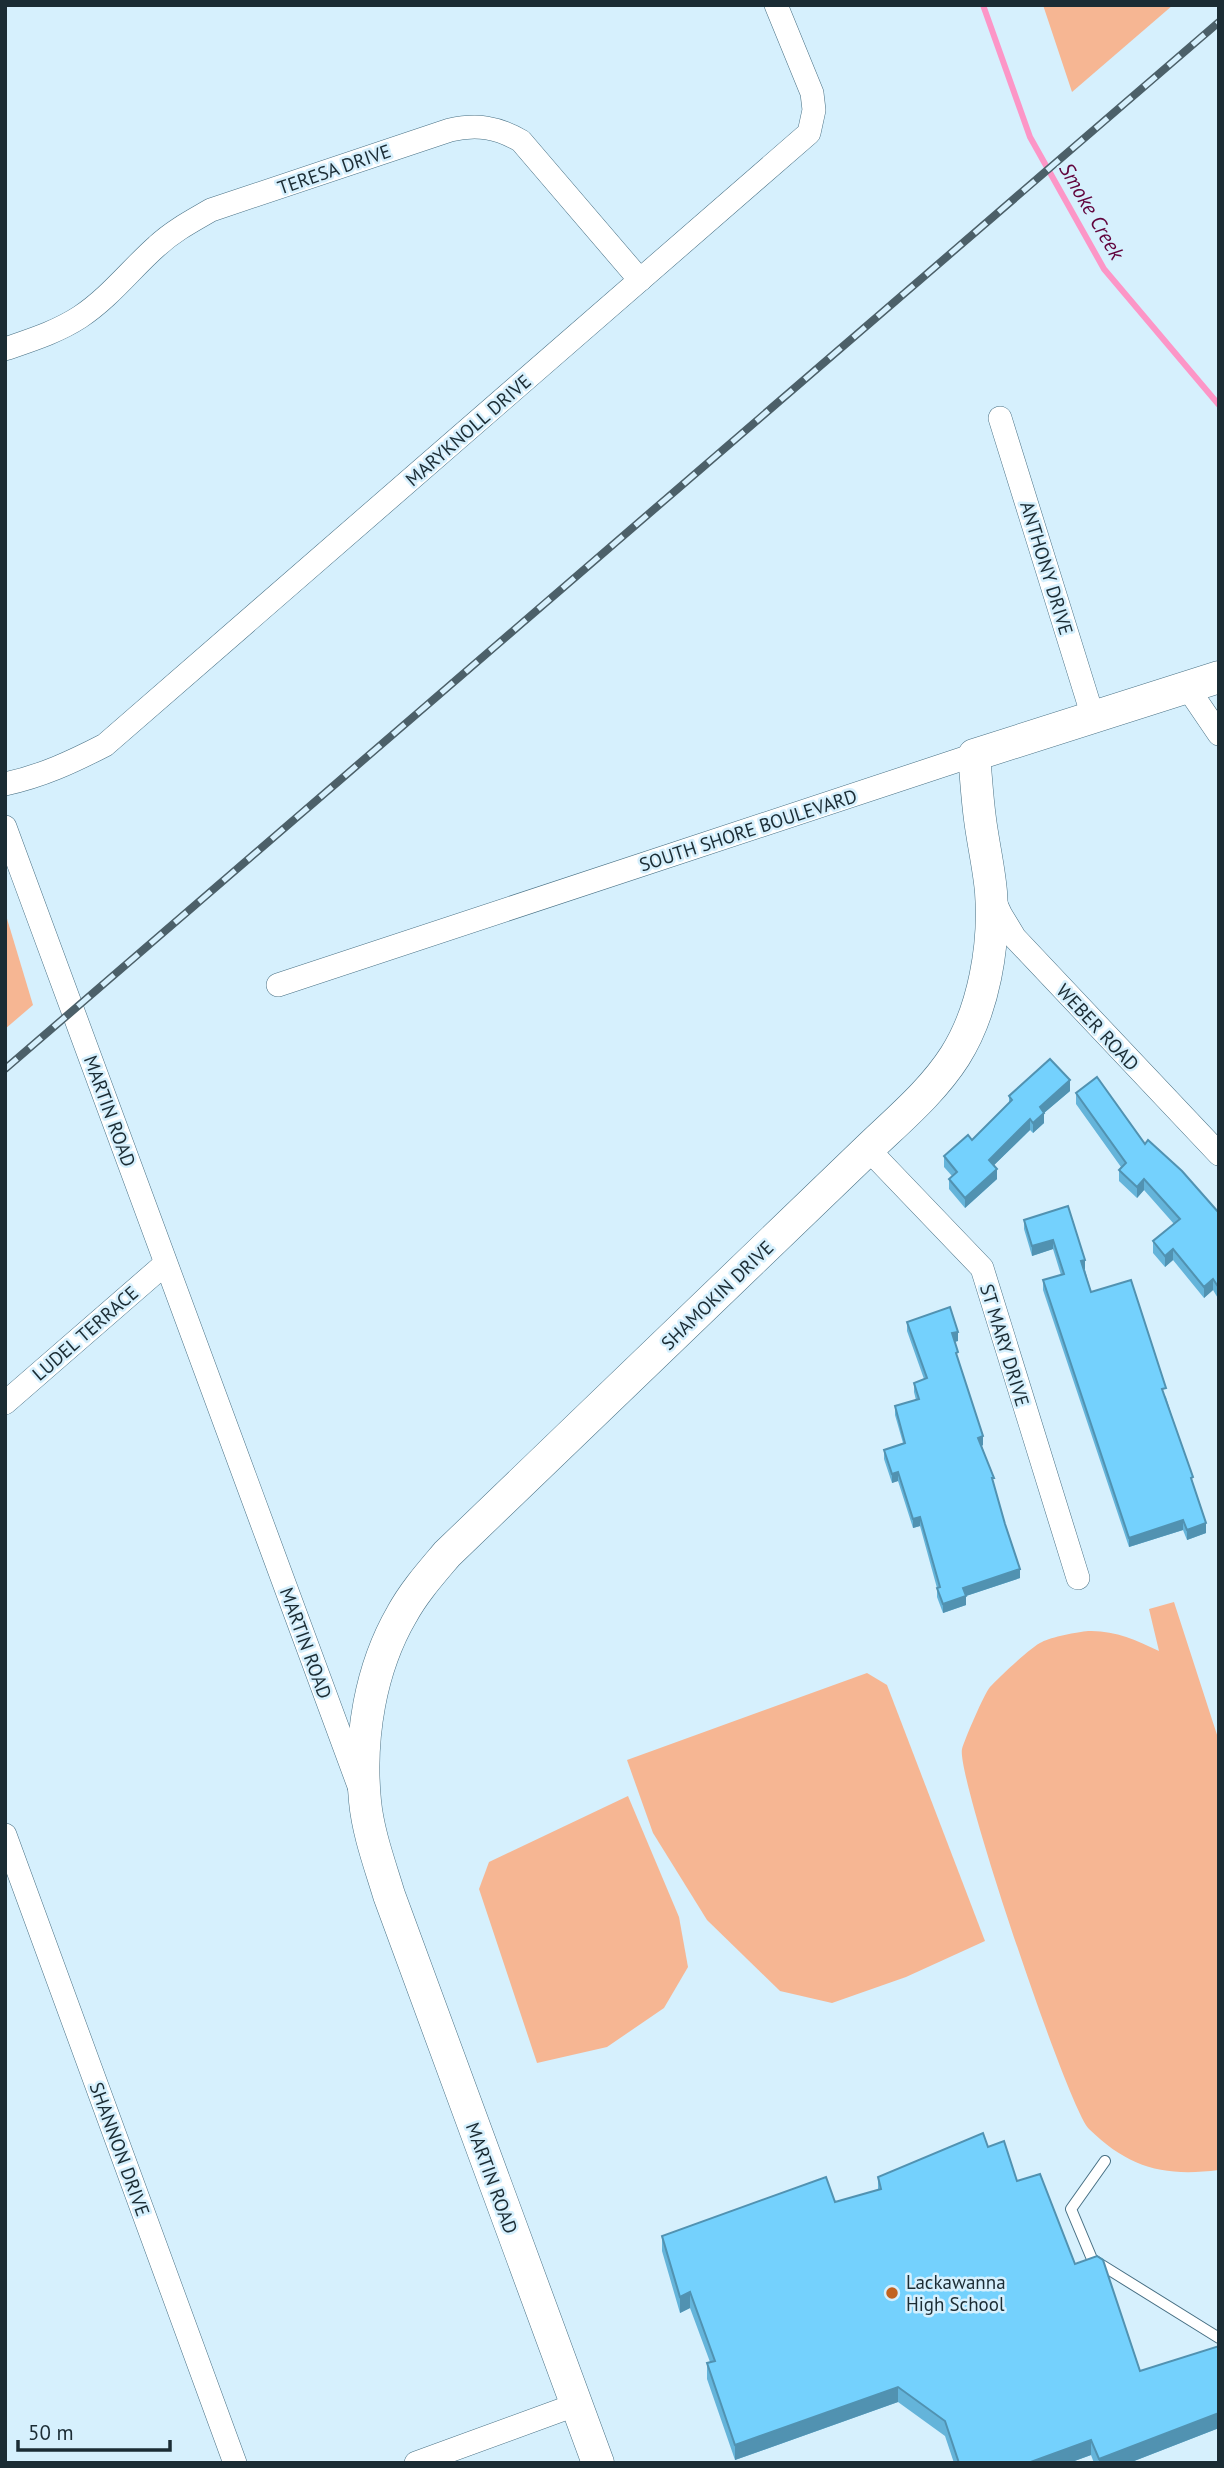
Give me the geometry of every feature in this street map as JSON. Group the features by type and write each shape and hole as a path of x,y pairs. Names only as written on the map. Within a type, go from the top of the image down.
{"street":[{"name":"MARYKNOLL DRIVE","path":"5,784 34,778 66,766 105,745 808,132 814,110 812,93 776,5"},
{"name":"TERESA DRIVE","path":"5,349 54,331 80,317 104,299 158,245 183,226 212,210 450,130 470,126 487,126 506,132 521,141 640,280"},
{"name":"ANTHONY DRIVE","path":"1000,418 1093,717"},
{"name":"SOUTH SHORE BOULEVARD","path":"278,985 1219,677"},
{"path":"1187,687 1219,734"},
{"name":"SHAMOKIN DRIVE","path":"365,1803 363,1757 366,1723 375,1678 385,1647 423,1582 447,1554 935,1083 956,1055 971,1024 979,998 989,947 991,891 979,816 974,755"},
{"name":"MARTIN ROAD","path":"5,827 365,1803 389,1895 598,2463"},
{"name":"WEBER ROAD","path":"991,891 1015,938 1219,1154"},
{"name":"ST MARY DRIVE","path":"868,1149 982,1268 1078,1578"},
{"name":"LUDEL TERRACE","path":"5,1403 165,1264"},
{"name":"SHANNON DRIVE","path":"5,1835 235,2463"},
{"path":"416,2463 575,2405"}],"lane":[{"path":"1105,2161 1071,2209 1092,2259 1219,2337"}],"shaded area":[{"path":"1043,5 1173,5 1072,92"},
{"path":"5,912 33,1005 5,1029"},
{"path":"1174,1602 1219,1741 1219,2170 1199,2172 1164,2170 1133,2161 1118,2153 1089,2129 1077,2108 1038,2007 994,1876 976,1817 962,1749 990,1687 1037,1645 1065,1635 1098,1631 1125,1637 1159,1651 1149,1609"},
{"path":"867,1673 887,1685 985,1941 906,1977 832,2003 780,1991 707,1920 653,1833 627,1760"},
{"path":"628,1796 679,1917 688,1967 664,2008 607,2047 537,2063 479,1889 489,1862"}],"building":[{"path":"1050,1059 1070,1080 1040,1107 1044,1113 1033,1123 1030,1119 989,1160 997,1169 965,1198 949,1179 957,1172 944,1156 968,1135 972,1140 1012,1100 1009,1096"},
{"path":"1097,1077 1145,1144 1148,1140 1182,1171 1219,1213 1219,1288 1213,1279 1204,1287 1173,1249 1165,1256 1153,1241 1180,1219 1144,1179 1137,1187 1119,1170 1126,1163 1076,1093"},
{"path":"1068,1206 1085,1260 1081,1261 1091,1292 1131,1280 1166,1388 1162,1389 1206,1523 1187,1530 1183,1520 1129,1538 1043,1280 1064,1274 1053,1240 1032,1246 1024,1220"},
{"path":"950,1307 958,1332 952,1333 958,1352 956,1353 983,1436 978,1438 994,1478 1020,1569 963,1588 966,1596 943,1604 920,1517 913,1519 898,1472 892,1474 884,1450 905,1443 895,1406 919,1399 914,1383 927,1378 907,1322"},
{"name":"Lackawanna High School","path":"983,2133 988,2147 1004,2141 1017,2181 1040,2174 1075,2264 1097,2256 1103,2260 1140,2371 1219,2346 1219,2413 1099,2459 1091,2440 1028,2463 959,2463 945,2421 898,2387 735,2445 707,2363 715,2361 690,2292 680,2297 662,2236 826,2177 835,2202 881,2189 878,2177"}],"waterway":[{"name":"Smoke Creek","path":"983,5 1030,137 1104,269 1219,405"}],"railway":[{"path":"5,1069 1219,22"}],"place":[{"name":"Lackawanna High School","path":"892,2293"}]}
